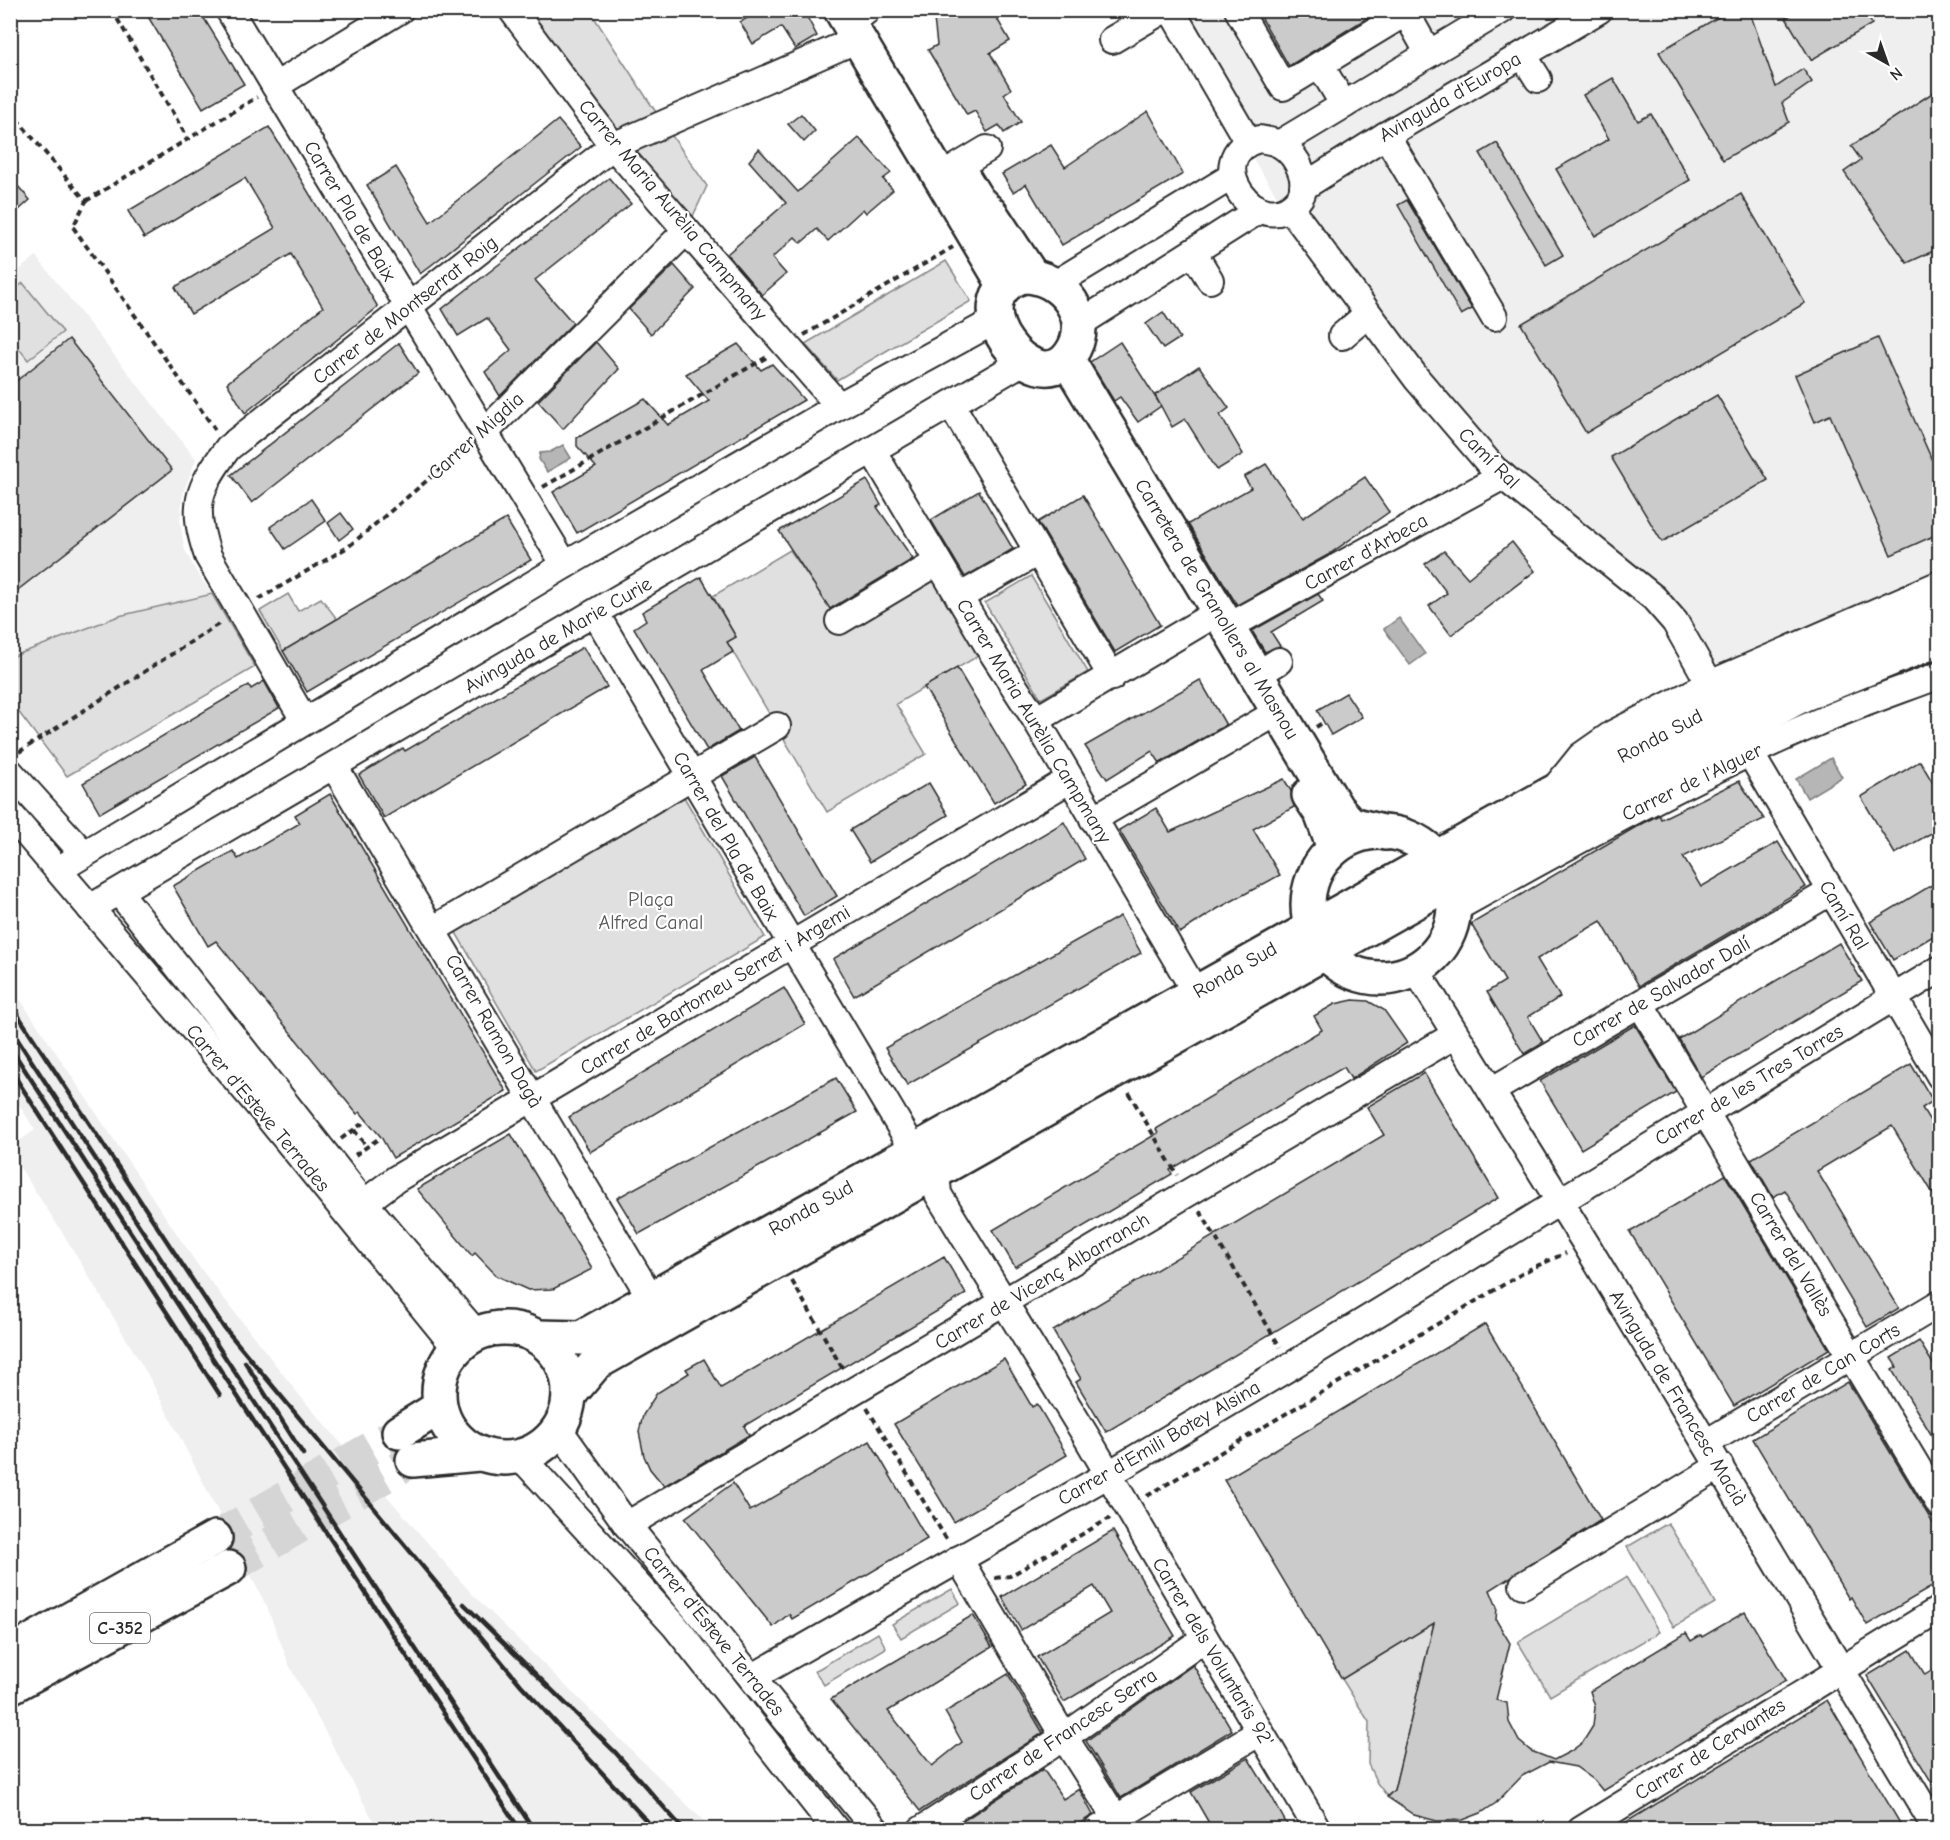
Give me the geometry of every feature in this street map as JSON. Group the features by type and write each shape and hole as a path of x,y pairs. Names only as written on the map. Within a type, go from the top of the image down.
{"main road":[{"path":"859,16 977,200 991,214 1031,282"},
{"path":"859,16 974,235 1031,282 1071,303 1079,324 1074,350 1047,363 1006,342 996,320 997,298 1031,282"},
{"name":"Carretera de Granollers al Masnou","path":"1047,363 1216,624 1264,720 1321,813 1334,848"},
{"name":"Ronda Sud","path":"1447,883 1550,794 1743,692 1940,609"},
{"name":"Carretera de Granollers al Masnou","path":"1216,624 1268,668 1337,809 1351,824 1417,842 1447,883"},
{"name":"Ronda Sud","path":"569,1395 596,1363 1196,993 1447,883 1802,695 1940,639"},
{"path":"1386,832 1352,838 1334,848 1317,870 1311,883 1308,903 1318,940 1354,974 1388,979 1416,970 1434,956 1446,939 1447,883"},
{"name":"Ronda Sud","path":"538,1337 581,1338 651,1298 925,1161 1117,1071 1318,940"},
{"path":"440,1407 406,1446 498,1458 520,1456 545,1443 558,1428 567,1408 569,1395 563,1366 554,1351 538,1337 519,1329 496,1328 466,1341 444,1367 438,1387 440,1407 447,1426 462,1444 479,1454"},
{"name":"C-352","path":"10,1653 215,1538"},
{"name":"C-352","path":"10,1687 229,1568"},
{"path":"10,1706 54,1665"}],"street":[{"name":"Carrer Pla de Baix","path":"229,10 565,565"},
{"path":"275,87 400,10"},
{"name":"Carrer Maria Aurèlia Campmany","path":"512,10 613,146 839,406"},
{"path":"1238,10 1283,87 1408,12 1429,54"},
{"path":"1279,144 1502,10"},
{"name":"Avinguda d'Europa","path":"1304,187 1386,135 1599,10"},
{"path":"1112,40 1174,12 1248,142"},
{"name":"Carrer de Montserrat Roig","path":"304,720 208,556 199,529 198,503 209,473 228,448 613,146 859,16"},
{"path":"1523,55 1538,79"},
{"path":"1320,65 1344,105"},
{"path":"1386,135 1494,317"},
{"path":"1258,140 1279,144 1295,161 1304,178 1304,187 1300,198 1290,208 1279,213 1259,210 1238,190 1231,177 1234,159 1248,142 1258,140"},
{"path":"957,166 987,149"},
{"path":"1031,282 1231,177"},
{"name":"Camí Ral","path":"1290,208 1417,379 1503,476 1654,598 1675,622 1710,684"},
{"path":"1079,324 1259,210"},
{"name":"Carrer Migdia","path":"485,432 686,231"},
{"path":"1193,252 1210,280"},
{"path":"1342,336 1368,314"},
{"path":"58,870 565,565 839,406 996,320"},
{"name":"Avinguda de Marie Curie","path":"90,908 951,404 1047,363"},
{"path":"951,404 1112,676"},
{"name":"Carrer Maria Aurèlia Campmany","path":"872,450 959,597 1036,720 1069,780 1196,993"},
{"name":"Carrer d'Arbeca","path":"1036,720 1112,676 1503,476"},
{"path":"959,597 1038,552"},
{"path":"839,621 938,562"},
{"path":"1550,794 1581,756 1614,733 1710,684 1940,584"},
{"name":"Carrer del Pla de Baix","path":"595,614 790,945 925,1161 938,1194 1006,1302 1108,1474"},
{"name":"Carrer de l'Alguer","path":"1447,883 1608,823 1818,722 1940,675"},
{"path":"1093,819 1264,720"},
{"path":"434,929 777,726"},
{"name":"Camí Ral","path":"1750,753 1940,1076"},
{"name":"Carrer Ramon Dagà","path":"334,766 434,929 651,1298"},
{"path":"10,772 83,853"},
{"name":"Carrer de Bartomeu Serret i Argemi","path":"364,1203 396,1179 534,1100 1069,780"},
{"name":"Carrer d'Esteve Terrades","path":"10,814 264,1112 466,1341"},
{"name":"Carrer d'Esteve Terrades","path":"119,892 331,1160 466,1341"},
{"name":"Carrer de Salvador Dalí","path":"1491,1091 1830,892"},
{"name":"Carrer de les Tres Torres","path":"1560,1201 1940,969"},
{"name":"Avinguda de Francesc Macià","path":"1416,970 1560,1201 1937,1830"},
{"name":"Carrer del Vallès","path":"1641,1005 1940,1505"},
{"name":"Carrer de Vicenç Albarranch","path":"627,1525 1455,1035"},
{"name":"Carrer d'Emili Botey Alsina","path":"753,1677 1108,1474 1291,1366 1560,1201"},
{"name":"Carrer de Can Corts","path":"1706,1443 1940,1303"},
{"name":"Carrer d'Esteve Terrades","path":"558,1428 627,1525 876,1830"},
{"name":"Carrer d'Esteve Terrades","path":"520,1456 675,1626 836,1830"},
{"path":"1523,1586 1720,1466"},
{"name":"Carrer dels Voluntaris 92'","path":"1108,1474 1318,1830"},
{"path":"958,1559 975,1587 1025,1654 1064,1737 1112,1826 1260,1732"},
{"name":"Carrer de Cervantes","path":"1581,1830 1940,1609"},
{"name":"Carrer de Francesc Serra","path":"921,1830 1064,1737 1204,1639"}],"path":[{"path":"112,10 188,137"},
{"path":"228,448 73,227 86,201 188,137 275,87"},
{"path":"10,111 86,201"},
{"path":"525,498 974,235"},
{"name":"Carrer Migdia","path":"10,757 240,610 348,547 485,432"},
{"path":"1117,1071 1291,1366"},
{"path":"331,1160 354,1130 367,1120"},
{"path":"354,1130 367,1147"},
{"path":"331,1160 367,1147 381,1137"},
{"path":"975,1587 991,1579 1010,1576 1530,1269 1586,1244"}],"shaded area":[{"path":"1168,11 1939,11 1939,626 1729,714 1672,625 1485,472 1293,221 1235,131"},
{"path":"36,256 196,459 183,493 180,520 184,548 197,573 212,594 119,616 11,657 11,277"},
{"path":"563,445 571,458 547,472 539,459 540,453 550,452"},
{"path":"1399,618 1425,654 1410,665 1384,629"},
{"path":"1831,758 1842,777 1807,798 1796,779"},
{"path":"10,984 197,1264 300,1396 472,1594 712,1829 378,1829 290,1667 267,1607 148,1375 64,1235 11,1154 11,1147 35,1130 11,1092"}],"green space":[{"path":"512,11 590,11 707,186 686,231"},
{"path":"946,261 971,301 837,380 805,344"},
{"path":"23,283 63,332 28,360 11,338 11,293"},
{"path":"790,550 839,621 943,569 990,649 896,704 926,754 827,812 727,642 736,637 713,596"},
{"path":"1031,576 1088,672 1041,699 985,603"},
{"path":"212,594 255,667 67,776 11,702 11,657 119,616"},
{"path":"288,594 298,611 321,598 337,619 283,651 260,611"},
{"name":"Plaça Alfred Canal","path":"684,797 765,937 536,1071 455,931"},
{"path":"1668,1523 1715,1603 1674,1627 1627,1547"},
{"path":"1626,1577 1659,1632 1550,1696 1518,1642"},
{"path":"952,1589 960,1603 901,1638 892,1624"},
{"path":"1434,1623 1394,1790 1387,1796 1377,1783 1368,1764 1369,1722 1342,1679"},
{"path":"878,1633 886,1648 824,1685 815,1671"}],"building":[{"path":"144,10 199,10 244,84 203,108"},
{"path":"748,10 809,10 805,13 817,36 795,49 781,27 753,44 740,22 751,16"},
{"path":"949,10 992,10 1010,41 990,53 1011,89 1004,94 1021,122 1004,133 999,125 987,132 975,111 967,115 928,50 937,45 934,19"},
{"path":"1257,10 1380,10 1289,66"},
{"path":"1730,10 1749,10 1776,87 1803,69 1812,82 1782,103 1789,122 1723,160 1659,52"},
{"path":"1799,10 1864,10 1872,24 1811,60 1786,18"},
{"path":"1613,78 1638,121 1651,114 1690,180 1595,236 1556,169 1609,139 1583,95"},
{"path":"1940,88 1940,248 1907,263 1844,172 1861,160 1851,146"},
{"path":"1148,111 1183,174 1062,245 1026,184 1013,192 1002,174 1051,145 1065,167"},
{"path":"801,114 815,131 804,142 788,124"},
{"path":"558,120 581,147 420,274 367,185 396,167 430,222"},
{"path":"269,127 378,307 245,413 227,383 323,307 291,254 191,314 175,287 275,228 245,178 144,238 128,211"},
{"path":"859,138 891,173 883,179 893,190 866,213 863,209 828,241 817,229 801,243 795,237 772,258 786,274 762,295 727,254 786,203 749,161 759,149 798,192"},
{"path":"1497,143 1563,255 1546,265 1480,153"},
{"path":"10,177 30,200 10,218"},
{"path":"609,178 631,204 535,280 573,323 500,396 485,372 511,350 487,318 458,336 442,309"},
{"path":"1741,194 1805,303 1586,433 1521,324"},
{"path":"1407,200 1472,309 1461,315 1398,205"},
{"path":"674,265 695,289 651,334 629,309"},
{"path":"1163,312 1180,338 1163,349 1146,324"},
{"path":"1878,338 1940,478 1940,533 1891,555 1830,415 1815,422 1795,375"},
{"path":"69,339 172,470 10,596 10,386"},
{"path":"596,342 619,369 563,429 538,401"},
{"path":"1120,342 1161,406 1138,422 1120,397 1114,401 1090,362"},
{"path":"399,343 418,373 252,503 231,475"},
{"path":"738,344 761,370 772,364 804,400 577,533 553,492 596,467 577,446 577,438 645,399 668,425 709,401 686,374"},
{"path":"1199,366 1229,408 1220,415 1243,454 1217,470 1185,419 1172,427 1155,395"},
{"path":"1717,395 1768,480 1662,542 1611,457"},
{"path":"1266,464 1303,518 1365,477 1389,512 1328,555 1237,605 1188,524 1251,488 1244,477"},
{"path":"867,480 881,505 877,507 913,559 830,609 779,531"},
{"path":"979,491 1013,549 965,577 931,520"},
{"path":"1083,495 1160,625 1115,652 1038,522"},
{"path":"311,499 326,521 285,549 270,527"},
{"path":"341,513 353,529 339,540 328,523"},
{"path":"506,519 531,560 307,692 283,651"},
{"path":"1512,542 1535,571 1451,635 1429,606 1447,593 1425,564 1444,551 1468,578"},
{"path":"701,577 736,637 727,642 733,652 703,670 739,731 707,750 634,628 646,620 642,612"},
{"path":"1318,594 1323,601 1271,632 1280,646 1265,652 1252,631"},
{"path":"583,647 607,687 384,818 359,775 403,748 405,751"},
{"path":"957,668 1026,784 994,803 924,687"},
{"path":"1200,680 1226,725 1160,763 1152,751 1107,779 1085,746"},
{"path":"264,681 279,708 100,813 83,783 249,685 251,689"},
{"path":"1346,693 1362,717 1331,735 1317,710"},
{"path":"755,757 837,896 804,916 722,776"},
{"path":"1920,761 1940,795 1940,828 1895,854 1861,797"},
{"path":"1284,779 1291,791 1294,807 1253,829 1280,875 1217,909 1180,933 1119,830 1156,808 1170,832"},
{"path":"1739,781 1764,819 1683,857 1701,887 1778,842 1806,887 1639,986 1601,921 1567,941 1537,959 1560,997 1528,1017 1543,1042 1524,1054 1487,992 1505,981 1471,924 1641,824 1659,815 1661,819"},
{"path":"929,783 948,815 870,862 850,830"},
{"path":"330,794 506,1091 393,1158 381,1137 360,1112 357,1114 216,941 208,946 173,886 233,851 238,859 300,823 295,815"},
{"path":"1064,822 1085,859 854,996 833,959"},
{"path":"1940,880 1940,932 1893,960 1870,922"},
{"path":"1120,916 1141,953 907,1085 885,1048"},
{"path":"1839,943 1862,981 1701,1077 1679,1039"},
{"path":"784,988 805,1024 590,1152 569,1117"},
{"path":"1353,1000 1368,1001 1384,1010 1407,1043 1351,1079 1344,1067 1170,1170 1172,1174 1015,1267 993,1230 1158,1133 1156,1129 1322,1030 1314,1016 1335,1004"},
{"path":"1635,1025 1676,1092 1581,1149 1540,1081"},
{"path":"1911,1064 1933,1101 1922,1108 1940,1137 1940,1205 1892,1126 1817,1171 1899,1308 1867,1327 1785,1190 1773,1197 1751,1159"},
{"path":"1424,1073 1498,1198 1106,1432 1076,1382 1081,1379 1053,1331 1384,1135 1367,1107"},
{"path":"836,1078 857,1112 639,1234 617,1198"},
{"path":"511,1134 592,1269 553,1289 528,1290 497,1276 475,1253 472,1256 417,1189"},
{"path":"1725,1175 1829,1349 1734,1406 1630,1232"},
{"path":"944,1257 966,1294 744,1426 749,1435 664,1486 650,1469 644,1456 639,1432 643,1415 657,1393 689,1373 686,1369 704,1359 721,1388"},
{"path":"1485,1324 1601,1520 1490,1590 1497,1607 1496,1620 1510,1643 1496,1700 1507,1703 1509,1722 1519,1741 1531,1751 1554,1760 1571,1751 1583,1742 1593,1726 1595,1707 1590,1691 1686,1633 1691,1641 1745,1612 1786,1680 1603,1791 1594,1780 1576,1767 1549,1762 1522,1776 1496,1803 1481,1813 1463,1820 1437,1821 1414,1815 1387,1797 1394,1790 1434,1623 1342,1679 1224,1480"},
{"path":"1919,1341 1940,1375 1940,1449 1892,1370 1897,1367 1891,1358"},
{"path":"1004,1359 1032,1407 1037,1404 1067,1455 954,1522 894,1424"},
{"path":"1848,1382 1940,1535 1940,1582 1867,1625 1753,1439"},
{"path":"870,1441 927,1539 792,1619 789,1614 773,1627 685,1518 733,1483 750,1511"},
{"path":"1113,1531 1175,1636 1064,1702 1037,1657 1110,1613 1094,1586 1021,1630 1002,1597"},
{"path":"973,1615 992,1647 888,1711 932,1766 962,1742 945,1712 1008,1674 1043,1733 920,1811 831,1699"},
{"path":"1910,1650 1925,1675 1940,1665 1940,1796 1867,1676"},
{"path":"1193,1665 1232,1730 1121,1798 1086,1741"},
{"path":"1827,1700 1904,1830 1613,1830 1729,1760"},
{"path":"1248,1758 1290,1830 1213,1830 1191,1792"},
{"path":"1043,1769 1063,1799 1079,1789 1093,1815 1069,1830 949,1830"}],"tunnel":[{"path":"215,1538 399,1432"},
{"path":"229,1568 413,1460"}],"railway":[{"path":"10,1003 226,1331"},
{"path":"10,1028 534,1830"},
{"path":"10,1047 520,1830"},
{"path":"10,1069 220,1395"},
{"path":"223,1326 521,1685 655,1830"},
{"path":"245,1362 303,1454"},
{"path":"464,1604 615,1752 684,1830"}]}
